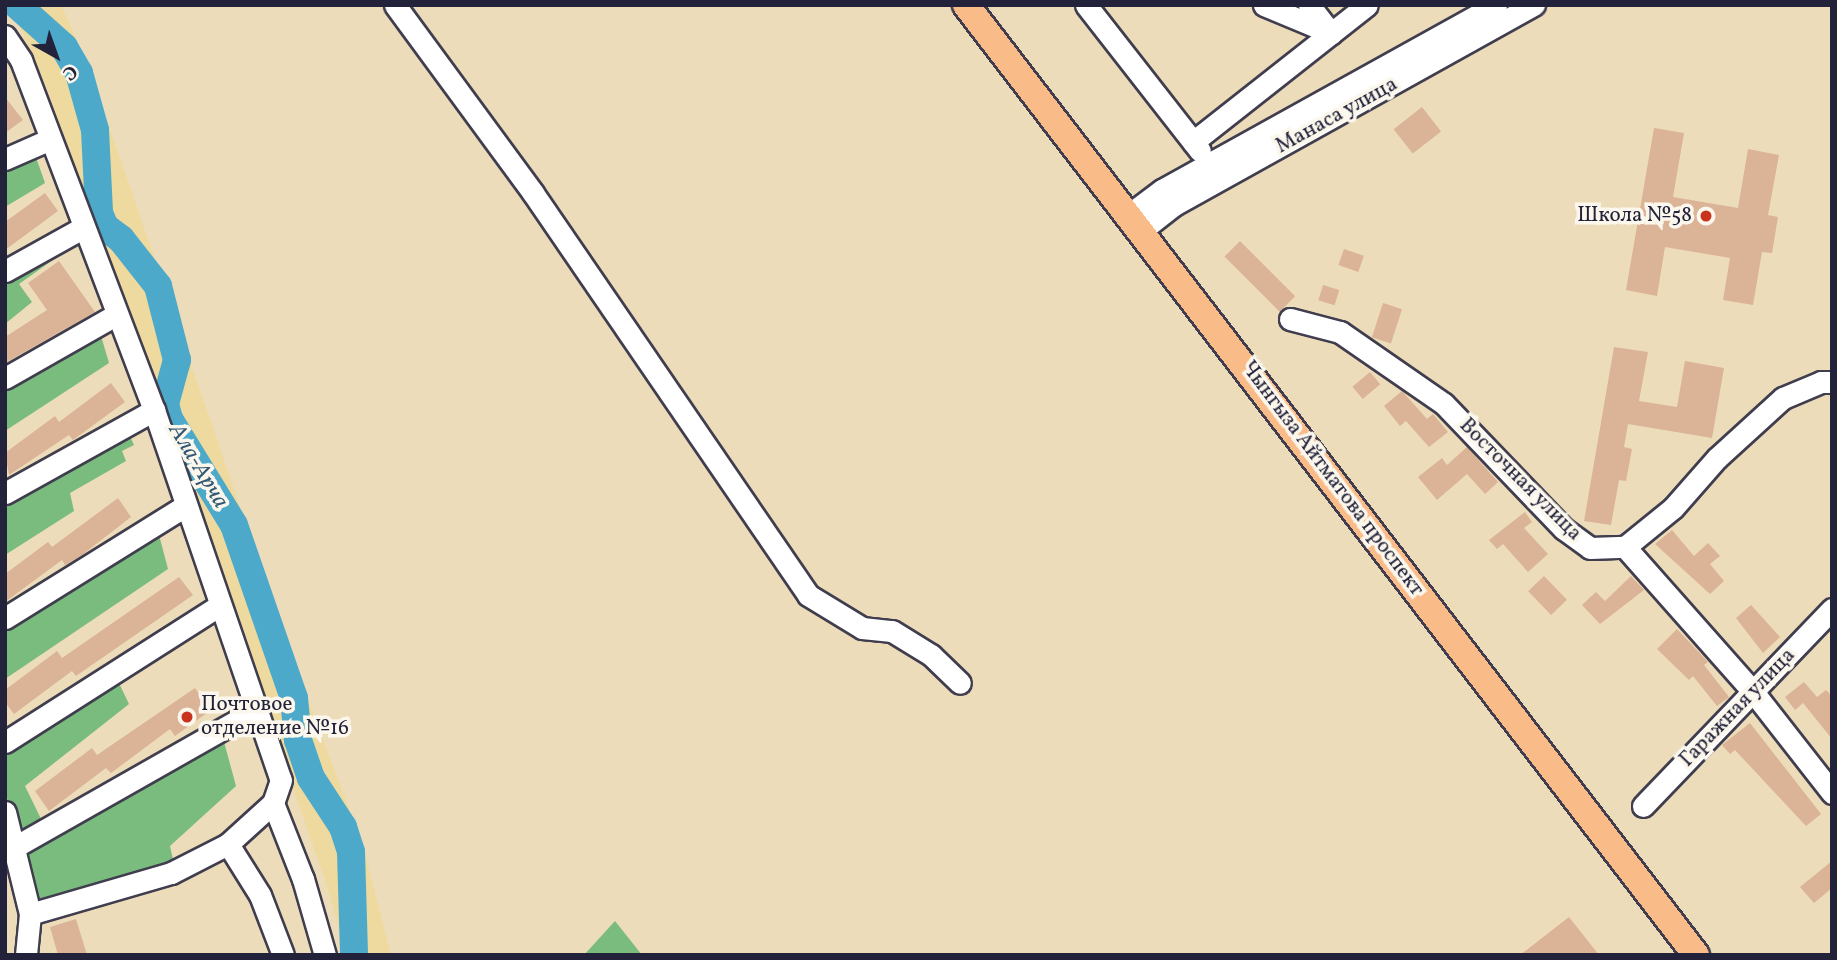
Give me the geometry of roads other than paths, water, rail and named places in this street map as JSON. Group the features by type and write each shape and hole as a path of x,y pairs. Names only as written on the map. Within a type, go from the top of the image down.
{"main road":[{"name":"Чынгыза Айтматова проспект","path":"965,5 1136,222 1696,955"}],"street":[{"path":"396,5 533,193 808,595 862,628 892,631 931,655 960,683"},
{"path":"1086,5 1210,164"},
{"path":"1264,5 1331,33"},
{"path":"1309,5 1331,33"},
{"path":"1193,142 1367,5"},
{"name":"Манаса улица","path":"1136,222 1210,164 1496,5"},
{"name":"Манаса улица","path":"1136,222 1174,205 1534,5"},
{"path":"5,36 21,60 48,140 154,410 281,780 273,803 228,844 171,873 30,914"},
{"path":"5,159 48,140"},
{"path":"5,271 84,228"},
{"path":"5,378 117,314"},
{"name":"Восточная улица","path":"1290,319 1340,332 1444,404 1564,529 1590,548 1625,547"},
{"path":"1832,382 1821,382 1783,398 1717,458 1673,508 1625,547 1754,693 1832,793"},
{"path":"5,493 154,410"},
{"path":"5,618 185,506"},
{"path":"5,742 220,605"},
{"name":"Гаражная улица","path":"1643,806 1832,609"},
{"path":"13,848 256,710"},
{"path":"273,803 303,879 325,955"},
{"path":"5,812 30,914 26,955"},
{"path":"228,844 260,895 283,955"}],"waterway":[{"name":"Ала-Арча","path":"17,5 64,47 79,73 95,130 99,213 105,227 121,239 158,286 177,360 165,404 169,419 234,525 294,698 298,740 311,778 343,827 351,852 354,955"}],"place":[{"name":"Школа №58","path":"1706,216"},
{"name":"Почтовое отделение №16","path":"187,717"}]}
